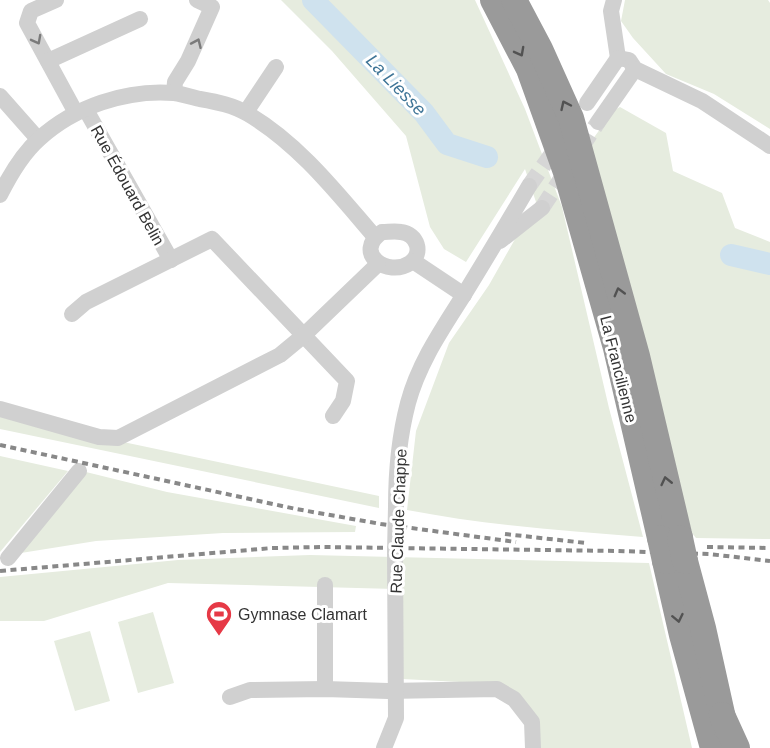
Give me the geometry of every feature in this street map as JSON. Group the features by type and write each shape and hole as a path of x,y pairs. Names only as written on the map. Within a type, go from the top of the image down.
{"highway":[{"name":"La Francilienne","path":"493,0 529,69 566,172 672,550"},
{"name":"La Francilienne","path":"514,0 572,118 637,356 672,550 682,635 713,735 730,748"},
{"path":"713,735 737,748"}],"street":[{"name":"Rue Édouard Belin","path":"56,0 32,11 27,23 171,260"},
{"path":"174,93 175,82 188,61 214,4 196,0"},
{"path":"587,103 618,58 611,11 614,0"},
{"path":"48,61 140,19"},
{"path":"618,58 628,60 635,69 702,101 770,146"},
{"path":"246,112 276,67"},
{"path":"598,122 635,69"},
{"path":"0,195 11,172 38,139 81,111 139,93 174,93 227,104 246,112 270,128 300,153 375,237"},
{"path":"0,96 38,139"},
{"name":"Rue Claude Chappe","path":"384,748 396,718 396,472 408,401 422,364 438,334 529,186"},
{"path":"492,248 542,208"},
{"path":"402,231 412,236 417,244 417,253 413,261 405,266 384,267 372,257 371,243 382,232 402,231"},
{"path":"72,314 86,302 212,239 347,381 343,400 333,416"},
{"path":"413,261 464,295"},
{"path":"0,409 99,437 118,438 280,355 378,264"},
{"path":"8,558 80,471"},
{"path":"325,585 325,689"},
{"path":"230,697 250,690 497,689 514,699 532,722 533,748"}],"shaded area":[{"path":"281,0 475,0 525,109 562,207 609,408 643,537 495,524 407,510 416,431 449,343 489,285 536,202 525,169 466,262 444,249 430,227 406,136 332,51"},
{"path":"625,0 768,0 770,3 770,129 714,94 666,74 633,38 621,21"},
{"path":"620,107 666,133 673,171 722,193 735,228 770,242 770,539 696,538 692,533 587,147 614,110"},
{"path":"0,416 379,496 379,508 0,429"},
{"path":"0,456 68,471 0,552"},
{"path":"86,472 167,492 356,526 355,532 223,533 96,541 21,553"},
{"path":"310,555 649,563 692,748 533,748 528,722 503,698 460,682 402,679 395,589 168,583 44,621 0,621 0,577 178,560"},
{"path":"153,612 174,683 138,693 118,622"},
{"path":"90,631 110,701 75,711 54,641"}],"waterway":[{"name":"La Liesse","path":"313,0 424,113 447,144 487,157"},
{"name":"La Liesse","path":"731,255 770,264"}],"tunnel":[{"path":"542,208 598,122"},
{"path":"529,186 561,141"}],"railway":[{"path":"0,445 296,509 381,524 516,542"},
{"path":"505,534 586,543"},
{"path":"0,571 272,548 322,547 618,551 709,554 770,561"},
{"path":"707,547 770,548"}],"place":[{"name":"Gymnase Clamart","path":"219,637"}]}
